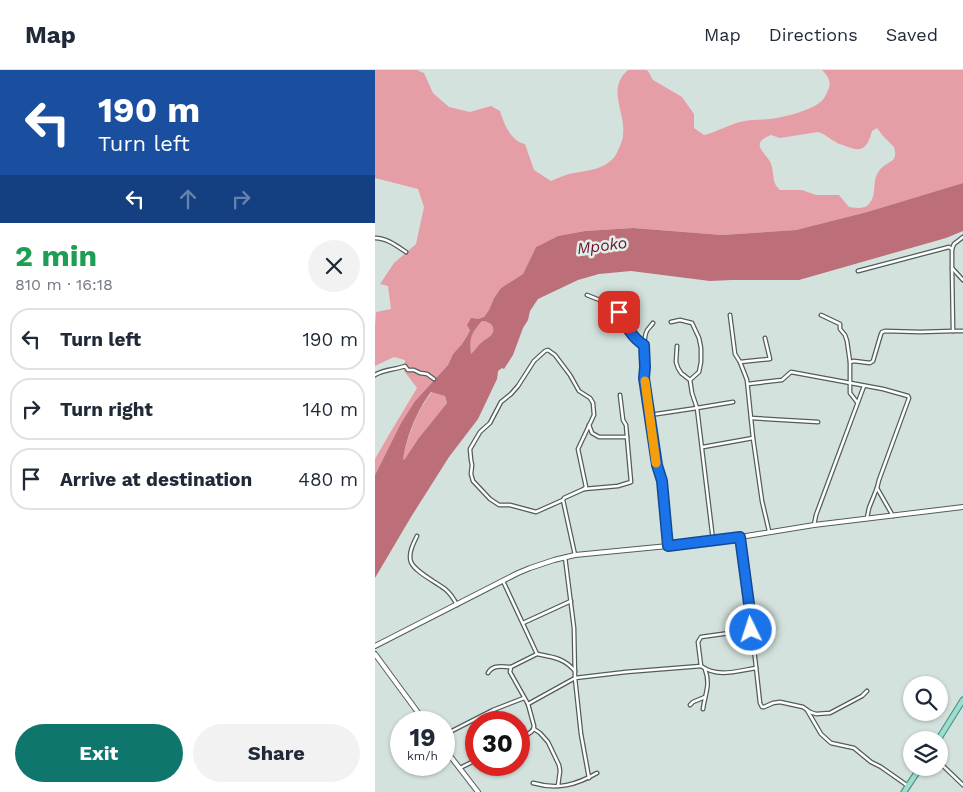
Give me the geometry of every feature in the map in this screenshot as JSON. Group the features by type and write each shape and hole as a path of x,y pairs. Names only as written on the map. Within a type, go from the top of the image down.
{"main road":[{"path":"944,731 963,700"},
{"path":"904,792 915,776"}],"street":[{"path":"953,332 951,249 963,237"},
{"path":"375,238 390,242 406,252"},
{"path":"857,272 949,247 951,249"},
{"path":"952,268 963,280"},
{"path":"587,295 600,301 613,300 631,334 644,345"},
{"path":"730,315 735,354 748,384 753,438 762,501 769,532"},
{"path":"821,315 840,324 840,330 845,335 850,362 850,393 857,402"},
{"path":"671,322 680,320 692,323 699,338 701,364 699,372 690,380"},
{"path":"653,323 646,330 644,378 657,465 662,481 668,546"},
{"path":"850,362 871,363 881,334 885,331 963,331"},
{"path":"740,362 770,359 765,338"},
{"path":"677,346 676,362 681,373 690,380 697,408 713,540"},
{"path":"584,489 586,484 578,449 594,414 593,403 590,398 579,391 570,375 548,350 534,361 518,386 501,402 493,418 470,449 471,477 473,481 490,499 499,505 510,505 536,512 584,489 618,486 631,482 626,424 623,420 620,395"},
{"path":"375,375 405,366 408,370 427,374 434,380"},
{"path":"748,384 782,380 791,372 907,395 909,398 867,518"},
{"path":"814,525 816,515 864,386"},
{"path":"650,415 733,402"},
{"path":"751,418 818,422"},
{"path":"589,425 592,433 599,437 627,436"},
{"path":"702,447 753,438"},
{"path":"877,488 893,516"},
{"path":"563,500 575,555"},
{"path":"375,646 530,568 565,557 740,537 814,525 963,507"},
{"path":"417,536 412,546 411,562 419,572 447,590 457,605"},
{"path":"740,537 762,707 780,702 805,708 816,714 830,713 862,696 867,691"},
{"path":"565,557 574,628 575,678 581,734 589,778"},
{"path":"503,581 537,654"},
{"path":"523,622 571,601"},
{"path":"701,666 698,642 701,637 751,630"},
{"path":"375,654 417,711"},
{"path":"488,672 495,666 511,667 537,654 558,658 570,664 576,671"},
{"path":"528,704 575,678 701,666 721,674 756,668"},
{"path":"511,667 510,672 528,704 534,729 545,737 559,765 558,786"},
{"path":"703,709 708,688 708,676 705,669"},
{"path":"689,705 705,697"},
{"path":"455,729 493,710 524,698"},
{"path":"805,708 821,734 831,743 854,748 871,762 908,786"},
{"path":"530,734 534,729"},
{"path":"455,763 478,792"},
{"path":"459,768 465,765"},
{"path":"948,770 963,784"},
{"path":"533,783 543,786 576,784 597,773"}],"shaded area":[{"path":"375,70 417,70 424,73 433,93 449,107 470,112 491,106 500,111 506,126 515,139 525,144 534,170 551,181 569,174 605,165 617,153 623,135 618,101 618,85 628,70 648,71 653,80 682,97 694,114 694,128 704,135 740,122 783,117 815,106 824,99 830,84 829,79 822,70 963,70 963,183 867,212 796,230 722,235 633,228 585,231 558,236 536,247 523,274 501,288 489,310 484,317 478,319 462,344 453,354 448,365 415,401 401,423 375,475 375,459 417,388 404,371 405,360 394,357 375,366 376,312 391,309 388,286 380,284 394,263 416,244 424,207 418,189 375,178","holes":["877,128 894,147 895,156 894,159 879,171 875,179 874,193 871,201 866,206 859,208 849,207 839,195 816,195 802,190 780,190 774,182 770,162 760,146 760,142 771,135 780,138 818,132 838,143 859,149 865,146 872,131"]},
{"path":"482,321 491,324 494,329 492,334 471,355 471,336"},
{"path":"432,392 445,396 447,403 418,439 405,460 402,460 417,416"}],"water":[{"name":"Mpoko","path":"963,183 963,231 946,238 799,280 710,281 631,271 599,274 578,280 538,299 530,311 513,355 504,369 502,368 498,371 497,379 478,419 449,457 375,578 375,475 401,423 415,401 448,365 453,354 462,344 470,330 467,325 471,318 478,319 484,317 501,288 523,274 536,247 558,236 585,231 633,228 722,235 796,230 867,212","holes":["482,321 491,324 493,332 471,354 470,344 472,336","431,392 445,396 447,403 403,460 413,424"]}],"slow traffic":[{"path":"645,381 656,463"}],"route":[{"path":"619,312 631,334 644,345 644,378 653,443 662,481 668,546 740,537 751,630"}]}
